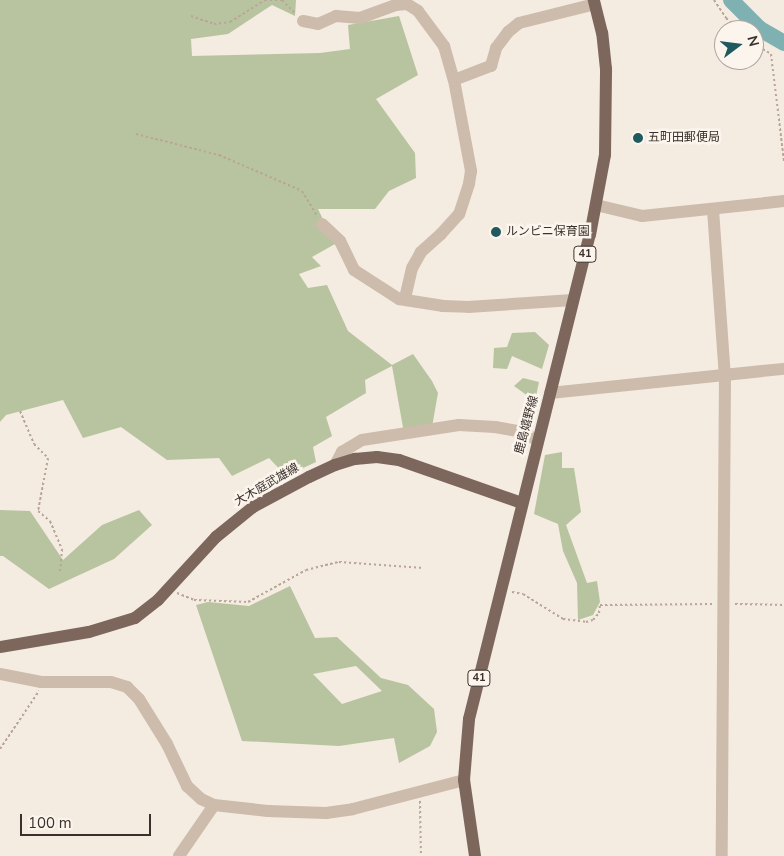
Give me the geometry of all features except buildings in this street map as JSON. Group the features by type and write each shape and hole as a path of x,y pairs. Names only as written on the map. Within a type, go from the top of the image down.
{"main road":[{"name":"鹿島嬉野線","path":"475,856 464,780 469,719 596,205 605,155 607,117 606,69 602,33 594,2"},
{"name":"大木庭武雄線","path":"0,647 89,632 121,624 146,611 216,538 253,507 335,465 377,457 399,460 522,503"}],"street":[{"path":"454,80 491,66 496,48 508,32 520,23 594,2"},
{"path":"304,22 318,24 336,16 360,18 394,5 407,4 418,12 444,46 454,80 470,171 469,184 459,214 421,252 412,268 406,299"},
{"path":"596,205 642,216 784,201"},
{"path":"712,210 725,376 722,856"},
{"path":"322,224 340,241 354,270 399,299 443,306 468,307 573,300"},
{"path":"550,393 784,369"},
{"path":"335,465 342,452 362,440 459,425 495,427 522,432 537,440"},
{"path":"0,674 41,682 111,682 126,687 139,699 163,736 187,786 201,799 214,805 268,812 326,813 353,809 464,780"},
{"path":"179,856 214,805"}],"path":[{"path":"191,16 214,24 230,22 265,0 282,0 304,22"},
{"path":"714,0 728,20"},
{"path":"764,50 771,54 784,161"},
{"path":"136,134 219,155 302,191 322,224"},
{"path":"20,411 34,444 48,458 38,511 50,521 62,549 60,572"},
{"path":"168,590 194,600 248,602 306,570 339,562 424,568"},
{"path":"500,590 523,594 563,619 586,622 593,620 599,613 600,605 784,604"},
{"path":"0,749 38,694 41,682"},
{"path":"420,790 420,856"}],"green space":[{"path":"0,0 296,0 295,16 272,5 228,34 191,39 192,56 320,53 350,49 348,25 399,16 418,75 376,99 415,153 416,178 389,191 375,209 318,209 335,244 312,257 321,266 299,274 308,288 327,285 348,331 392,365 413,354 438,393 432,427 404,433 392,366 365,380 366,393 326,417 332,436 313,447 316,462 286,476 269,458 232,476 219,458 167,460 121,427 83,438 63,400 6,415 0,422"},
{"path":"535,332 549,345 542,369 512,356 507,369 493,368 494,348 507,347 512,333"},
{"path":"523,378 539,382 535,401 514,386"},
{"path":"562,452 562,468 574,468 581,512 566,525 587,583 597,581 600,602 593,615 578,620 577,583 563,551 558,524 534,514 545,455"},
{"path":"0,510 30,511 63,560 102,525 139,510 152,525 114,559 49,589 3,556 0,556"},
{"path":"290,586 315,638 337,637 381,678 408,685 434,709 437,732 430,746 399,763 394,738 339,746 242,741 196,605 208,602 249,606","holes":["356,666 382,691 342,704 313,674"]}],"waterway":[{"path":"731,0 760,29 784,43"}],"place":[{"name":"五町田郵便局","path":"638,138"},
{"name":"ルンビニ保育園","path":"496,232"}]}
